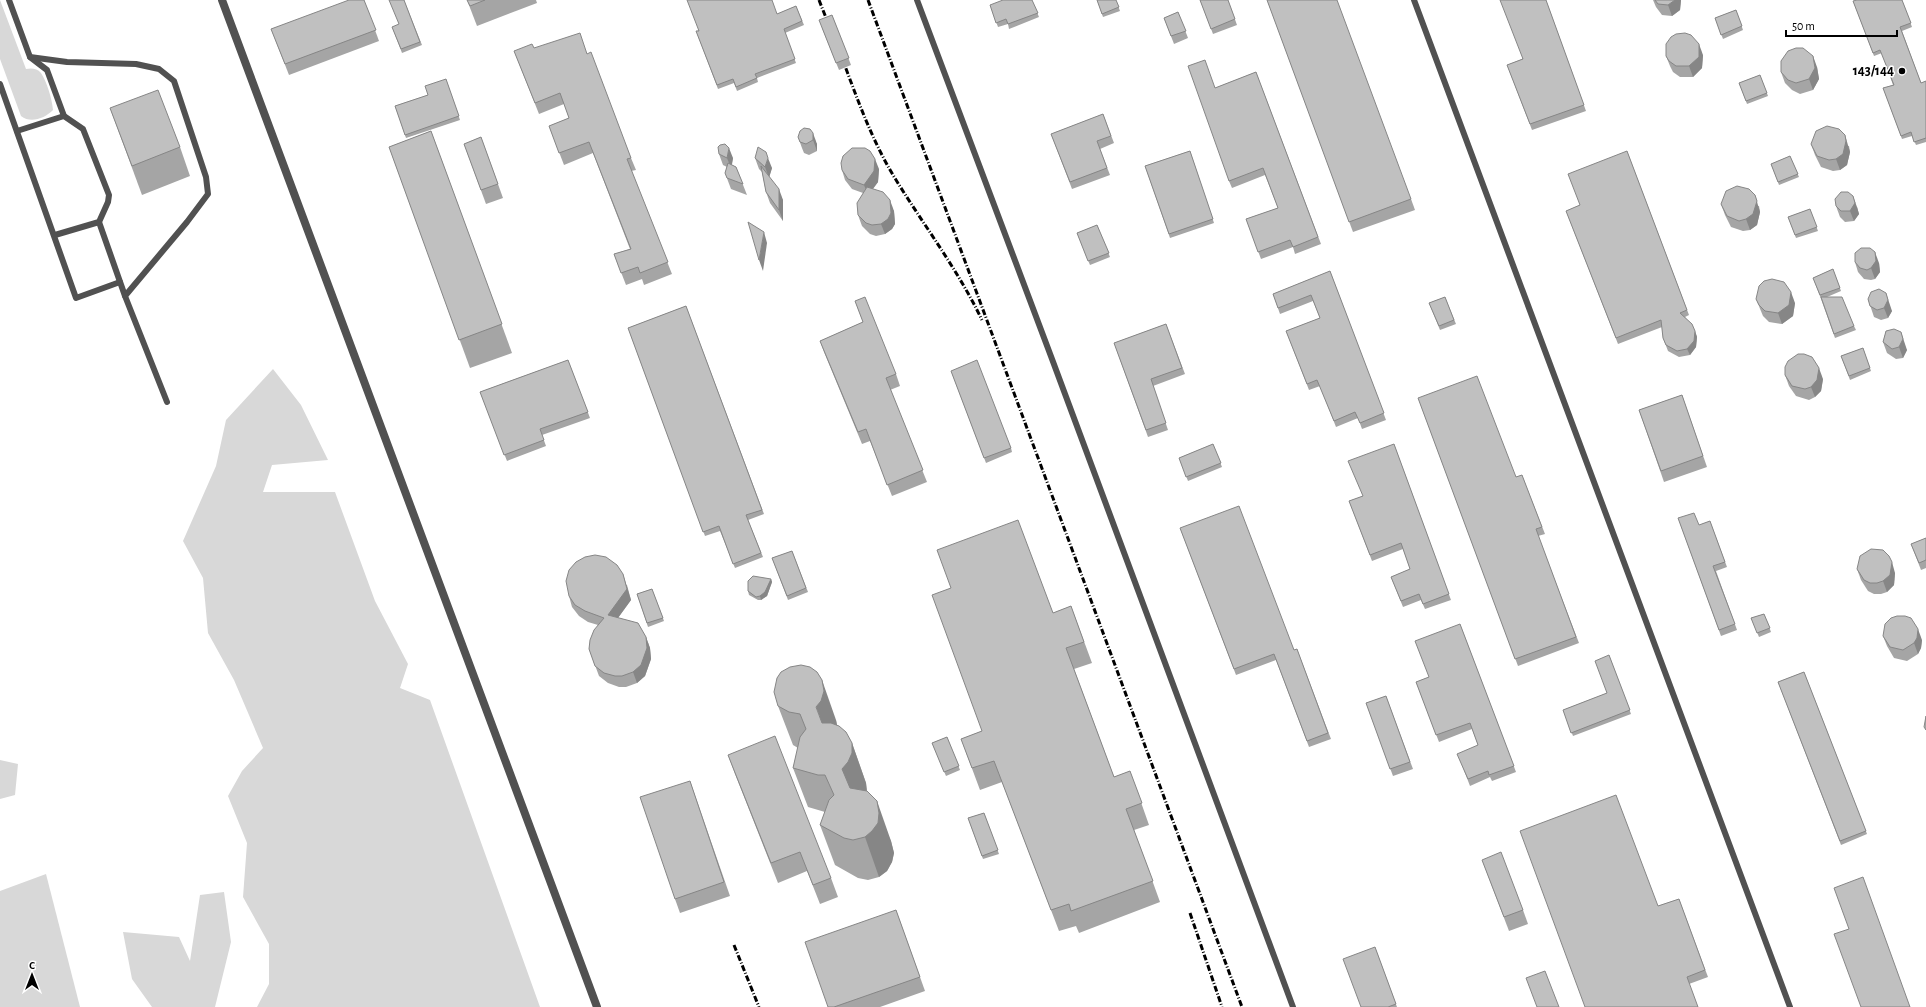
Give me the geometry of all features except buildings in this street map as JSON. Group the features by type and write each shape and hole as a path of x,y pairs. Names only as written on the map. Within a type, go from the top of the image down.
{"street":[{"path":"222,0 597,1007"}],"lane":[{"path":"9,0 30,57 47,70 64,116 83,129 109,195 108,202 99,222 125,296 167,402"},
{"path":"917,0 1055,366 1292,1007"},
{"path":"1414,0 1790,1007"},
{"path":"30,57 67,62 136,64 159,69 174,81 206,177 208,194 187,222 125,296"},
{"path":"0,84 76,298 120,282"},
{"path":"17,131 64,116"},
{"path":"55,236 99,222"}],"shaded area":[{"path":"0,0 26,69 30,68 38,70 41,73 49,91 53,110 42,118 29,120 21,116 0,59"},
{"path":"273,369 301,405 328,460 272,465 263,492 335,492 375,601 408,664 400,688 430,700 540,1007 257,1007 269,984 269,944 243,897 247,843 228,796 242,771 263,748 234,680 208,633 203,578 183,541 216,466 226,420"},
{"path":"0,760 18,764 15,795 0,799"},
{"path":"46,874 80,1007 0,1007 0,891"},
{"path":"224,892 231,942 215,1007 152,1007 132,979 123,932 179,937 190,961 200,895"}],"railway":[{"path":"819,0 830,28"},
{"path":"868,0 1242,1007"},
{"path":"842,58 865,118 885,161 962,282 982,320"},
{"path":"1190,913 1222,1007"},
{"path":"734,945 759,1007"}],"place":[{"name":"143/144","path":"1902,71"}]}
